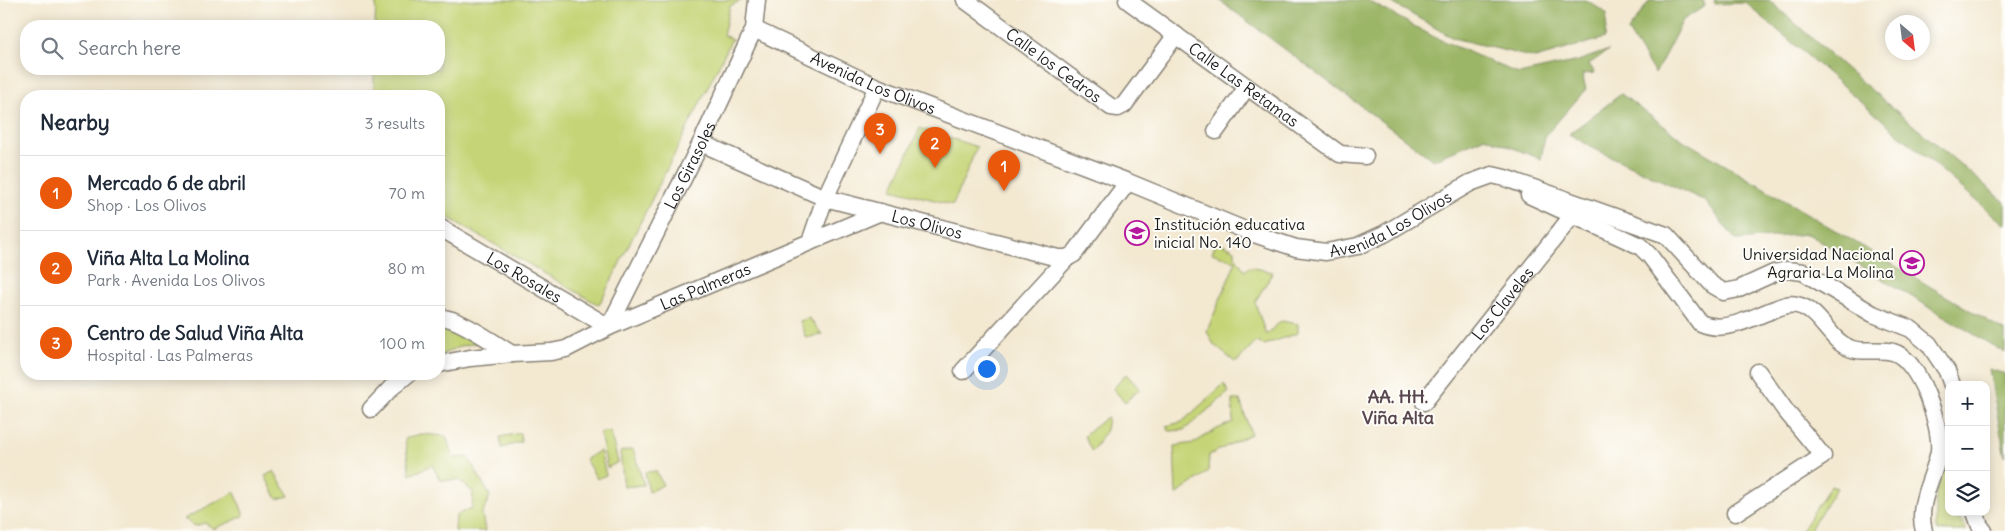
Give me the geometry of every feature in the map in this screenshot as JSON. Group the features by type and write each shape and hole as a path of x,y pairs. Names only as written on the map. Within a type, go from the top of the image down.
{"street":[{"name":"Los Girasoles","path":"609,326 701,143 754,29 757,0"},
{"name":"Calle los Cedros","path":"965,0 1111,107 1118,108 1124,105 1176,35"},
{"name":"Calle Las Retamas","path":"1127,0 1340,154 1365,156"},
{"name":"Avenida Los Olivos","path":"754,29 877,87 1128,182 1257,235 1296,248 1326,252 1358,246 1384,234 1470,183 1492,175 1505,178 1575,209 1666,235 1712,285 1724,292 1739,290 1774,273 1787,270 1804,272 1873,314 1911,329 1929,344 1947,371 1951,381"},
{"path":"810,242 825,198 877,87"},
{"path":"1216,131 1247,87"},
{"name":"Los Olivos","path":"701,143 825,198 1058,258 1068,258"},
{"path":"963,371 1068,258 1074,254 1128,182"},
{"path":"1575,209 1640,246 1650,256 1700,323 1710,328 1726,328 1784,305 1796,304 1808,309 1837,339 1852,349 1894,352 1905,358 1916,370 1929,399 1938,436 1939,450 1921,508 1921,522 1924,531"},
{"name":"Los Claveles","path":"1424,402 1575,209"},
{"name":"Las Palmeras","path":"445,363 470,358 558,352 609,326 881,212"},
{"name":"Los Rosales","path":"445,231 609,326"},
{"path":"445,318 456,321 512,354"},
{"path":"1735,513 1823,456 1785,410 1758,372"},
{"path":"371,410 401,380"},
{"path":"1976,516 1984,531"}],"green space":[{"path":"376,0 742,0 730,6 723,35 732,39 599,305 445,216 445,90 374,90 374,75 445,75 445,20 375,20"},
{"path":"1219,0 1367,0 1434,37 1519,74 1578,61 1609,50 1589,64 1595,73 1582,74 1586,89 1545,136 1541,159 1485,137 1433,160"},
{"path":"1387,0 1587,0 1607,14 1605,38 1535,58 1453,38"},
{"path":"1650,0 1703,0 1705,6 1683,20 1655,74 1628,31"},
{"path":"1714,0 1769,0 1851,73 2005,202 2005,225 1746,3 1715,4"},
{"path":"1621,94 1683,140 2005,331 2005,353 1808,234 1736,240 1705,201 1597,150 1569,134"},
{"path":"920,128 977,147 953,205 892,189"},
{"path":"1217,241 1235,250 1235,256 1245,271 1249,267 1273,272 1255,302 1266,335 1281,321 1298,324 1298,333 1264,345 1255,342 1236,363 1214,345 1207,331 1236,261 1212,253"},
{"path":"809,318 822,334 806,338 799,321"},
{"path":"450,323 473,338 477,343 461,346 445,353 445,324"},
{"path":"1989,369 2005,374 2005,457"},
{"path":"1126,374 1140,389 1125,402 1113,389"},
{"path":"1224,384 1229,392 1184,430 1169,431 1166,426 1182,422"},
{"path":"1232,400 1240,400 1251,434 1209,455 1208,472 1176,495 1174,446 1194,443 1233,422"},
{"path":"1108,418 1106,430 1092,452 1084,436 1104,419"},
{"path":"610,431 618,462 607,468 600,433"},
{"path":"520,433 521,442 502,448 500,437"},
{"path":"420,434 446,436 453,458 468,457 490,496 482,514 485,531 455,531 456,515 472,508 473,492 459,480 440,480 432,465 410,475 405,439"},
{"path":"633,449 644,485 624,487 620,452"},
{"path":"600,451 606,475 597,479 585,459"},
{"path":"1945,459 1945,516 1958,516 1966,531 1938,531 1936,528 1936,493"},
{"path":"274,471 289,496 277,499 265,476"},
{"path":"656,471 663,485 649,492 645,472"},
{"path":"1831,485 1837,487 1809,531 1801,531"},
{"path":"235,492 244,516 214,529 205,523 195,526 184,519"}],"place":[{"name":"Centro de Salud Viña Alta","path":"880,154"},
{"name":"Viña Alta La Molina","path":"935,168"},
{"name":"Mercado 6 de abril","path":"1004,191"},
{"name":"Institución educativa inicial No. 140","path":"1137,233"},
{"name":"Universidad Nacional Agraria La Molina","path":"1912,263"}],"district":[{"name":"AA. HH. Viña Alta","path":"1398,406"}]}
